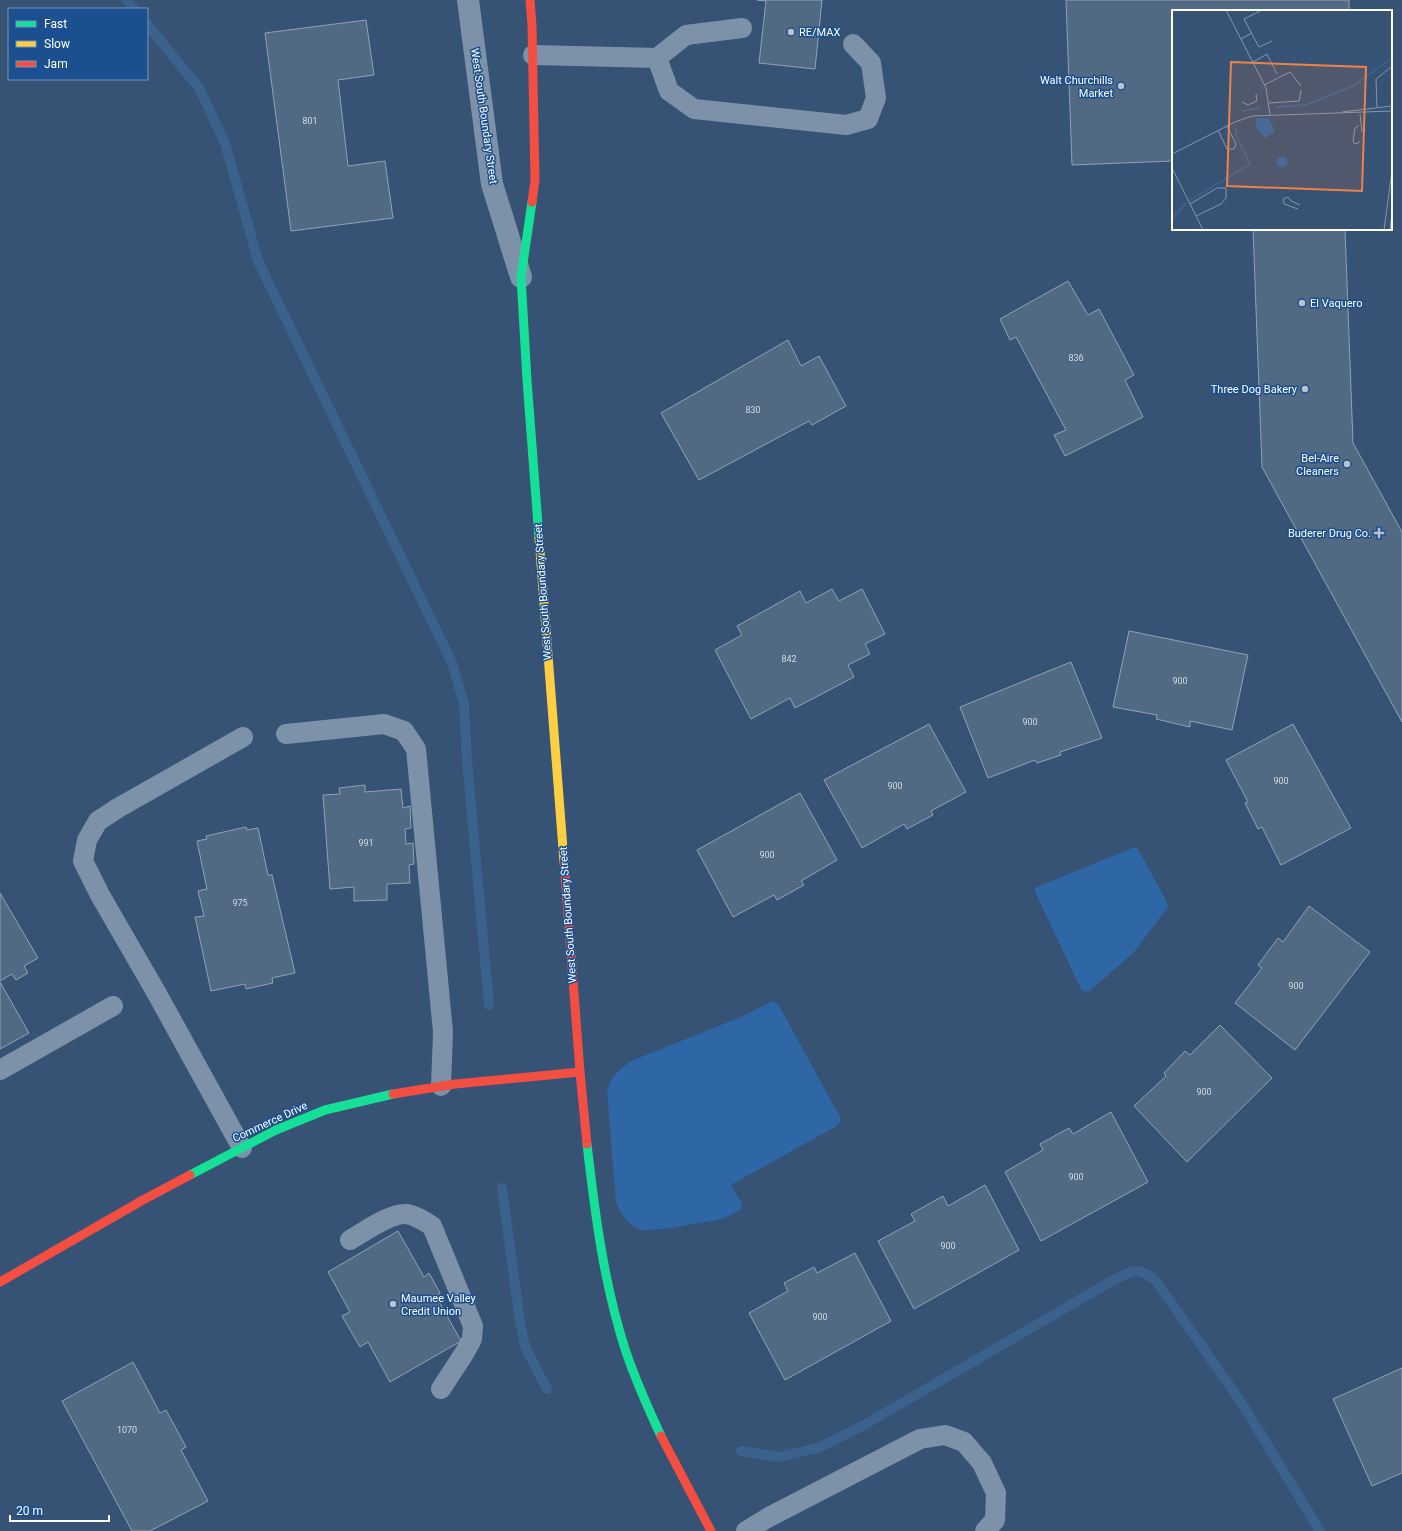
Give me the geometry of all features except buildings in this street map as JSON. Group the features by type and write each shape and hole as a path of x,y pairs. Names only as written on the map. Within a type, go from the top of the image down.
{"street":[{"name":"West South Boundary Street","path":"468,0 492,184 521,277"},
{"name":"West South Boundary Street","path":"530,0 533,55 535,180 521,277 526,380 580,1072 590,1176 605,1274 626,1351 644,1398 676,1465 711,1531"},
{"name":"Commerce Drive","path":"0,1282 143,1200 276,1130 325,1110 377,1097 441,1086 580,1072"}],"lane":[{"path":"533,55 657,58 686,35 742,28"},
{"path":"657,58 669,91 694,109 846,125 868,119 876,98 871,63 853,44"},
{"path":"286,734 384,724 404,731 416,749 443,1032 441,1086"},
{"path":"242,1148 156,992 100,895 83,861 87,840 98,822 118,808 243,737"},
{"path":"0,1070 113,1006"},
{"path":"350,1240 396,1215 407,1214 432,1226 473,1326 472,1339 441,1389"},
{"path":"746,1531 769,1517 920,1439 945,1435 964,1442 982,1463 996,1492 990,1526"}],"shaded area":[{"path":"1132,848 1137,848 1139,851 1167,902 1168,907 1134,952 1090,991 1082,991 1035,892 1035,888"},
{"path":"773,1001 778,1004 839,1115 841,1119 840,1122 835,1127 731,1185 742,1204 741,1210 724,1218 669,1228 642,1230 633,1226 620,1211 616,1202 607,1092 610,1082 619,1071 631,1061 741,1017"}],"waterway":[{"path":"127,0 133,8"},
{"path":"148,25 199,88 225,143 258,261 452,663 464,704 467,761 489,1005"},
{"path":"502,1188 520,1322 525,1347 547,1389"},
{"path":"741,1451 779,1457 818,1448 864,1425 1117,1278 1133,1271 1141,1271 1156,1281 1241,1402 1320,1531"}],"traffic: fast":[{"path":"532,202 521,277 539,538"},
{"path":"190,1175 276,1130 325,1110 393,1094"},
{"path":"587,1144 601,1249 618,1327 642,1394 661,1436"}],"traffic: slow":[{"path":"539,538 564,862"}],"traffic: jam":[{"path":"530,0 532,25 535,180 532,202"},
{"path":"564,862 587,1144"},
{"path":"393,1094 455,1084 580,1072"},
{"path":"0,1282 143,1200 190,1175"},
{"path":"661,1436 711,1531"}],"place":[{"name":"RE/MAX","path":"791,32"},
{"name":"Walt Churchills Market","path":"1121,86"},
{"name":"El Vaquero","path":"1302,303"},
{"name":"Three Dog Bakery","path":"1305,389"},
{"name":"Bel-Aire Cleaners","path":"1347,464"},
{"name":"Buderer Drug Co.","path":"1379,533"},
{"name":"Maumee Valley Credit Union","path":"393,1304"}]}
